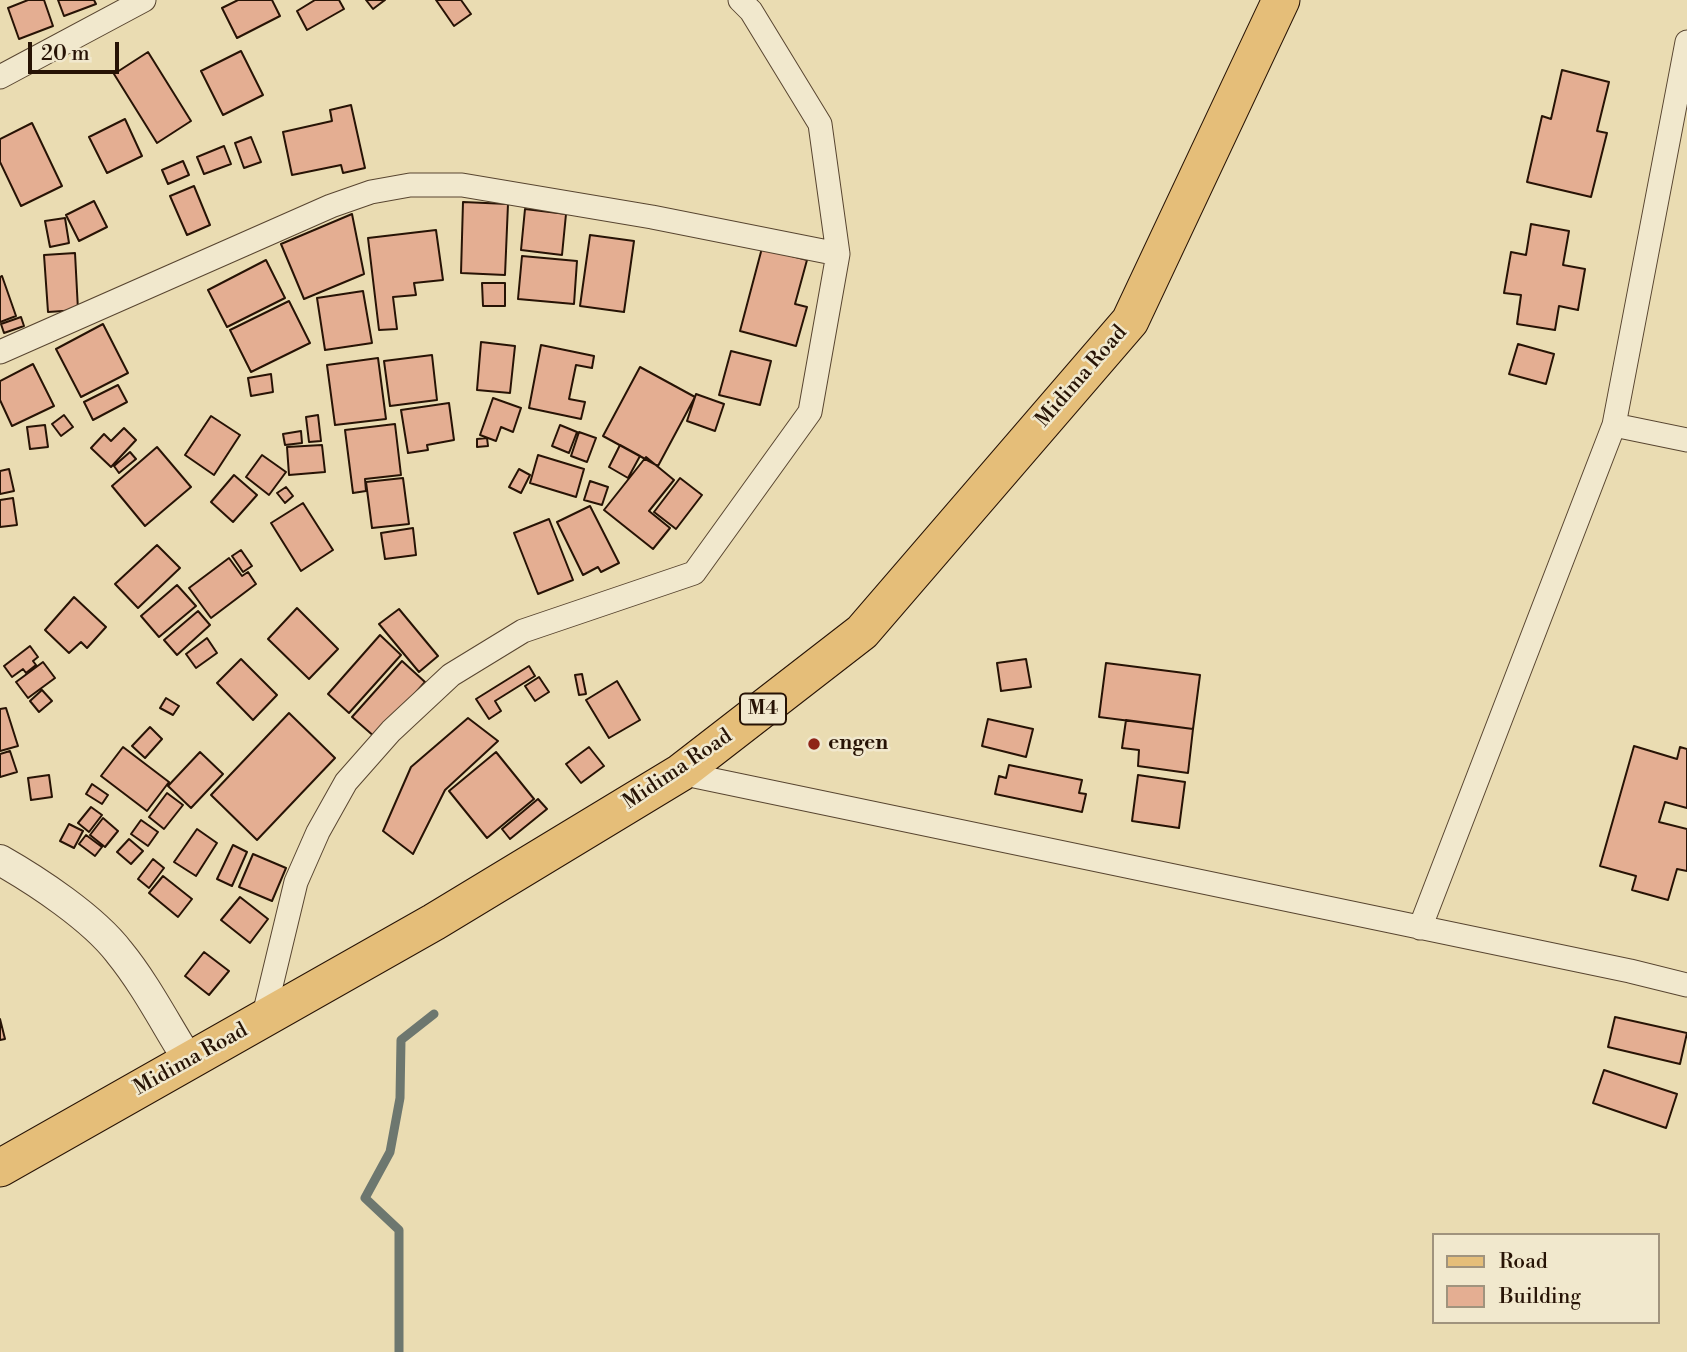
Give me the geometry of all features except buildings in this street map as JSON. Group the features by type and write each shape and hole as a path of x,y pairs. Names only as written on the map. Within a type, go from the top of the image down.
{"main road":[{"name":"Midima Road","path":"0,1168 434,922 680,773 862,632 1130,321 1282,0"}],"street":[{"path":"0,77 144,0"},
{"path":"263,1019 296,882 318,832 346,782 391,731 451,675 523,631 694,573 810,412 838,254 820,124 751,11 740,0"},
{"path":"1420,928 1614,425 1687,42"},
{"path":"0,352 331,206 371,192 410,185 462,185 652,217 838,254"},
{"path":"1614,425 1687,440"},
{"path":"680,773 1687,985"},
{"path":"0,860 39,884 89,922 119,950 189,1061"}],"waterway":[{"path":"399,1352 399,1230 365,1198 390,1152 400,1098 401,1040 434,1014"}],"place":[{"name":"engen","path":"814,744"}]}
